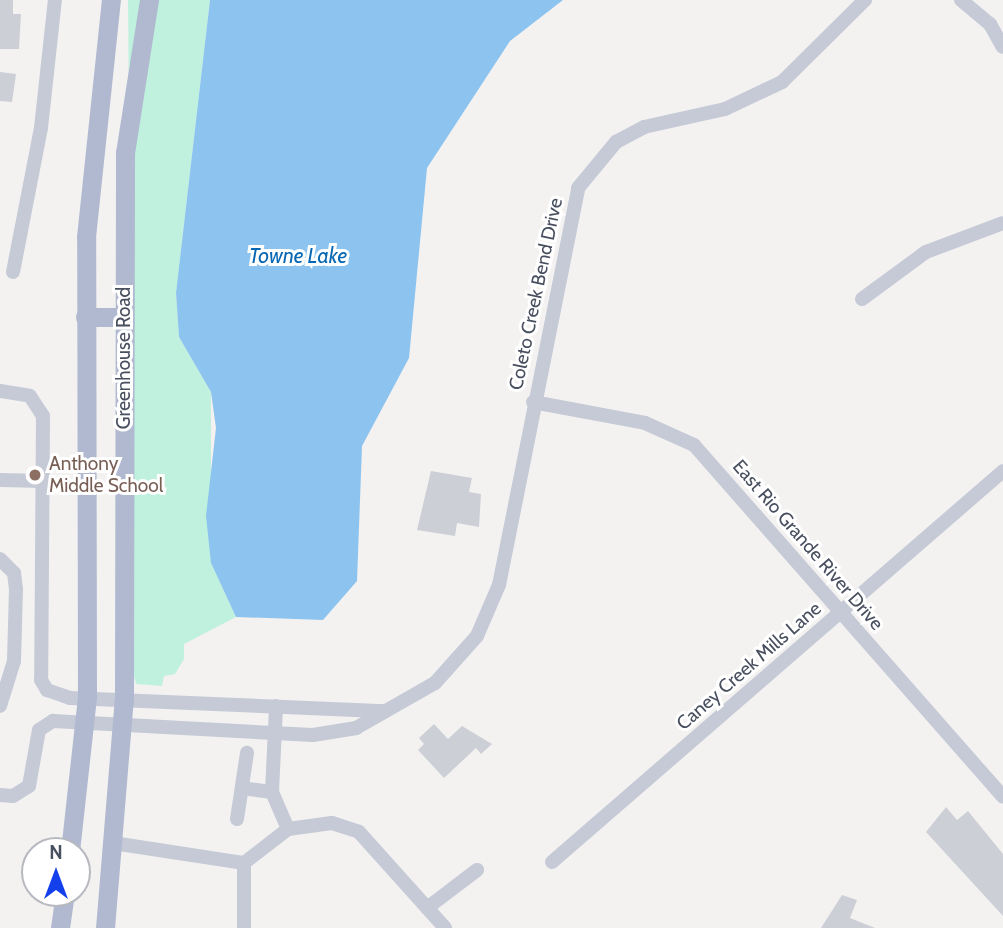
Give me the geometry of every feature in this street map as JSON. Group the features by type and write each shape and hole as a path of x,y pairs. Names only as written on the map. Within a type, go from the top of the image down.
{"main road":[{"name":"Greenhouse Road","path":"72,837 87,698 85,317 89,180 111,0"},
{"name":"Greenhouse Road","path":"105,928 124,698 125,153 149,0"},
{"path":"85,317 123,317"},
{"path":"60,928 63,907"}],"street":[{"path":"13,272 41,128 55,0"},
{"name":"Coleto Creek Bend Drive","path":"0,795 13,796 29,786 39,730 53,721 274,733 356,728 435,683 489,612 569,214 593,164 644,127 753,100 782,82 865,0"},
{"path":"961,0 990,24 1003,47"},
{"path":"862,299 926,252 1003,223"},
{"path":"0,391 19,392 39,404 43,481 41,680 57,696 386,711"},
{"name":"East Rio Grande River Drive","path":"533,402 645,423 694,445 1003,797"},
{"name":"Caney Creek Mills Lane","path":"552,862 1003,471"},
{"path":"0,480 43,481"},
{"path":"0,559 14,573 16,589 14,661 0,706"},
{"path":"276,706 272,792 288,829"},
{"path":"237,820 247,753"},
{"path":"242,788 272,792"},
{"path":"113,843 244,863 288,829 331,823 359,832 445,928"},
{"path":"244,863 244,928"},
{"path":"427,908 477,870"}],"green space":[{"path":"128,0 210,0 176,293 179,337 211,392 211,563 236,617 184,644 184,659 175,674 164,676 162,686 136,684 134,676"}],"water":[{"name":"Towne Lake","path":"210,0 563,0 510,41 427,168 409,358 362,446 357,581 323,620 236,617 211,563 206,516 216,428 211,392 179,337 176,293"}],"building":[{"path":"0,0 13,0 13,14 21,14 19,49 0,49"},
{"path":"0,72 16,74 12,102 0,101"},
{"path":"431,471 472,478 469,492 481,494 479,527 457,523 455,536 417,530"},
{"path":"434,724 448,739 462,726 492,744 481,754 476,748 444,778 418,750 424,744 419,738"},
{"path":"946,807 957,820 968,811 1003,854 1003,916 926,832"},
{"path":"842,895 857,900 850,918 875,928 821,928"}],"place":[{"name":"Anthony Middle School","path":"35,475"}]}
